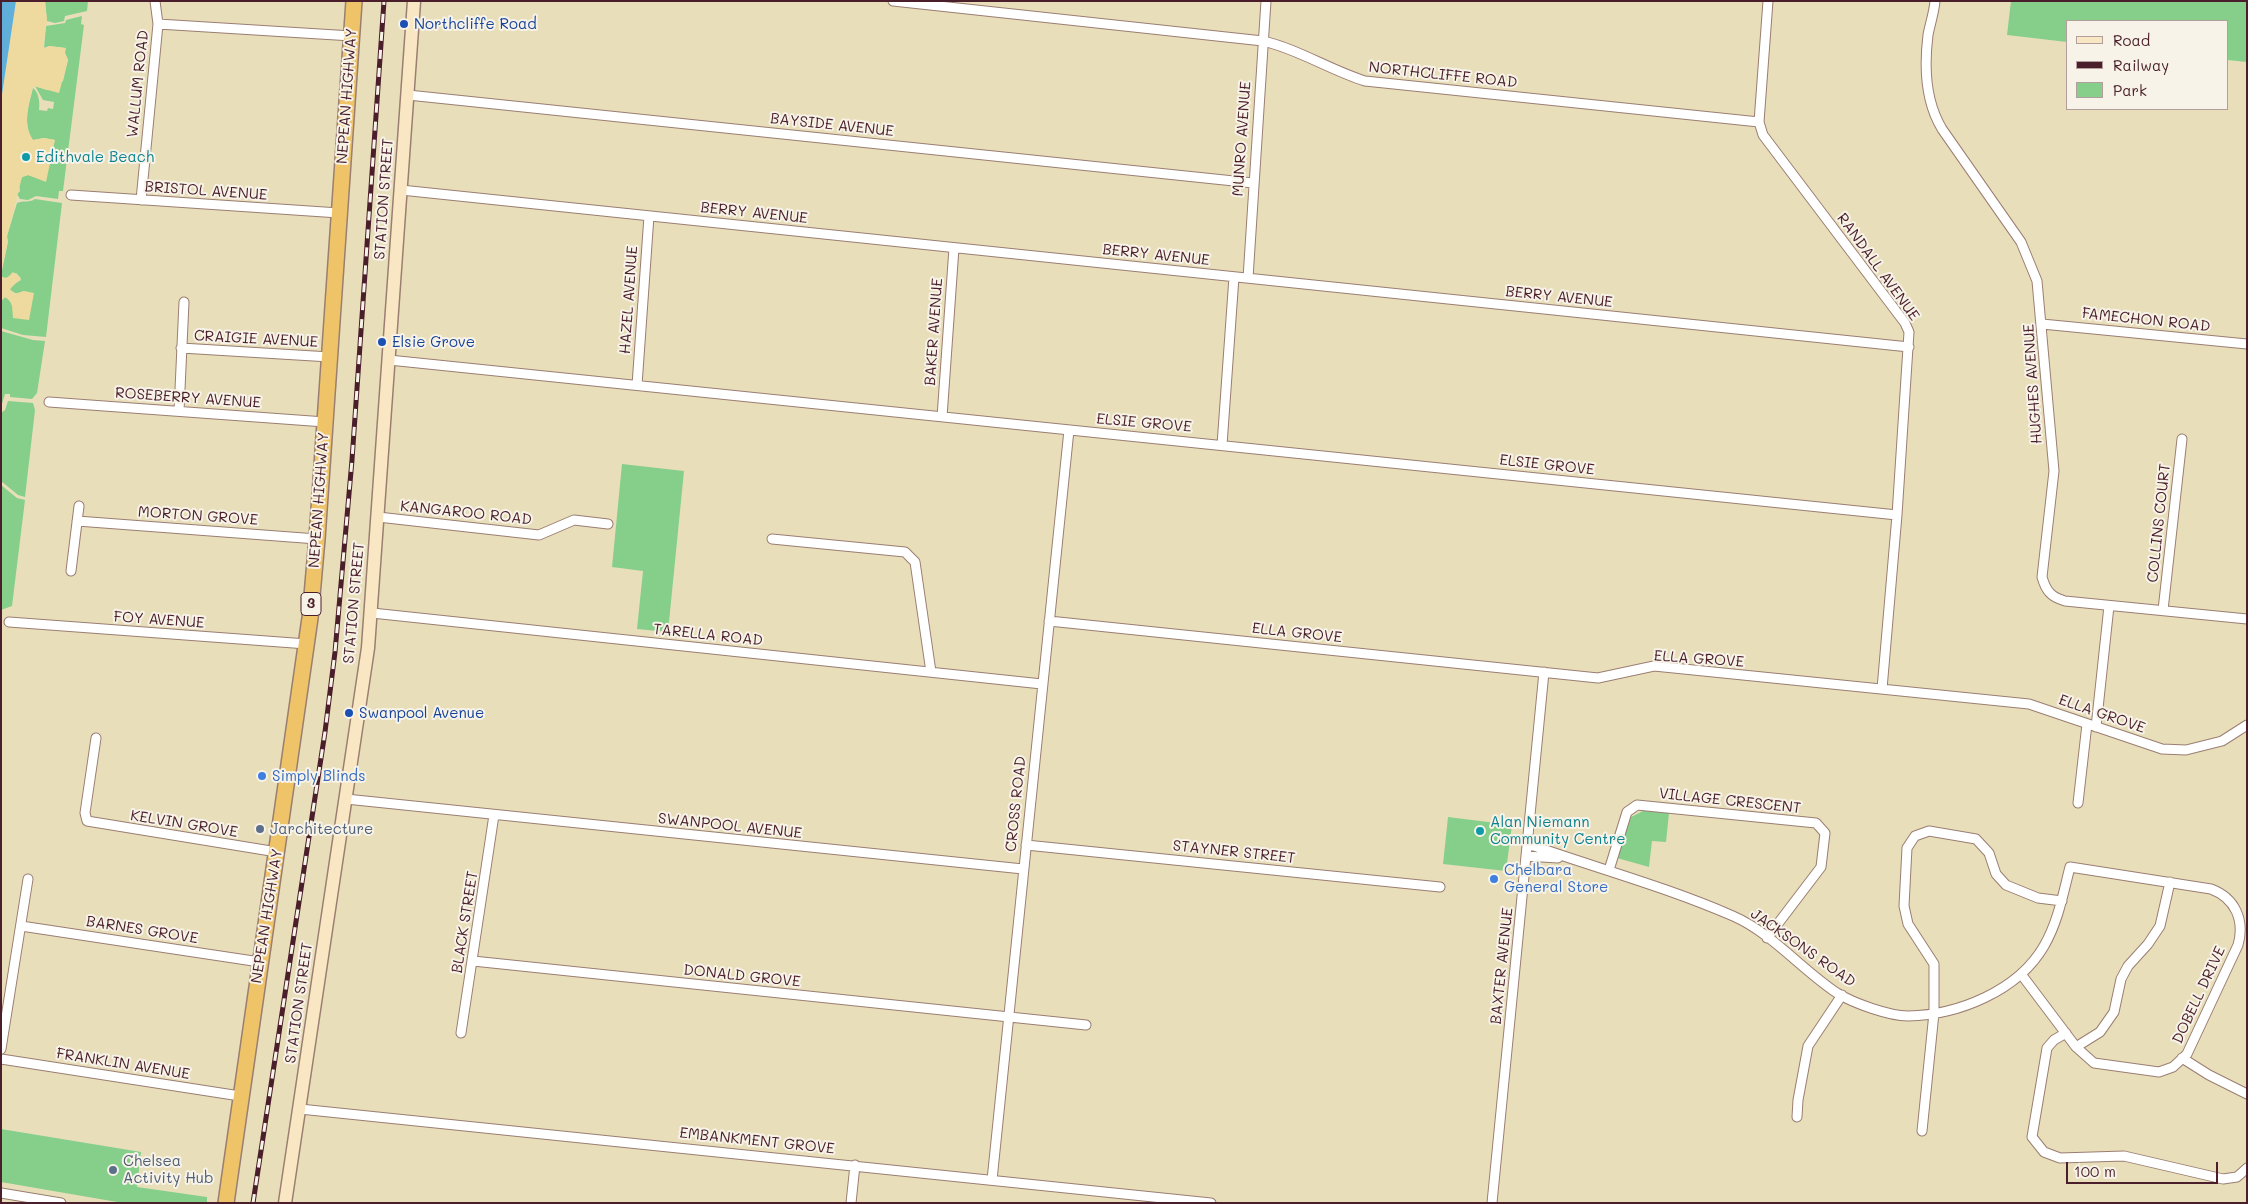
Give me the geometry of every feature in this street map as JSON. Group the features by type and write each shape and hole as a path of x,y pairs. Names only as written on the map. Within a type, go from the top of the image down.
{"highway":[{"name":"NEPEAN HIGHWAY","path":"226,1203 307,644 317,539 354,1"}],"street":[{"name":"WALLUM ROAD","path":"141,200 158,24 155,1"},
{"name":"STATION STREET","path":"285,1203 346,800 372,613 414,1"},
{"name":"NORTHCLIFFE ROAD","path":"893,1 932,3 1263,41 1276,44 1351,77 1365,81 1759,122"},
{"name":"MUNRO AVENUE","path":"1248,278 1266,1"},
{"path":"1759,122 1768,1"},
{"name":"HUGHES AVENUE","path":"1935,1 1928,36 1926,67 1928,93 1933,112 1942,129 2021,242 2037,281 2054,471 2042,577 2048,592 2054,598 2109,606 2247,619"},
{"path":"158,24 352,36"},
{"name":"BAYSIDE AVENUE","path":"408,95 1253,183"},
{"name":"RANDALL AVENUE","path":"1759,122 1763,135 1907,326 1909,332 1897,515 1882,689"},
{"name":"BERRY AVENUE","path":"401,190 1909,347"},
{"name":"BRISTOL AVENUE","path":"71,195 339,213"},
{"name":"HAZEL AVENUE","path":"637,385 649,216"},
{"name":"BAKER AVENUE","path":"942,417 954,248"},
{"path":"1222,445 1234,277"},
{"path":"178,411 184,302"},
{"name":"FAMECHON ROAD","path":"2042,324 2247,344"},
{"name":"CRAIGIE AVENUE","path":"181,348 330,357"},
{"name":"ELSIE GROVE","path":"389,360 1897,515"},
{"name":"ROSEBERRY AVENUE","path":"49,402 325,422"},
{"name":"CROSS ROAD","path":"992,1180 1069,430"},
{"name":"COLLINS COURT","path":"2163,610 2182,439"},
{"path":"71,571 79,506"},
{"name":"KANGAROO ROAD","path":"378,517 538,535 574,520 608,524"},
{"name":"MORTON GROVE","path":"77,521 317,539"},
{"path":"772,539 905,552 914,562 931,672"},
{"path":"2078,804 2109,606"},
{"name":"TARELLA ROAD","path":"372,613 1042,684"},
{"name":"ELLA GROVE","path":"1049,621 1598,678 1654,666 2029,704 2162,749 2186,750 2222,740 2247,725"},
{"name":"FOY AVENUE","path":"9,622 307,644"},
{"name":"BAXTER AVENUE","path":"1492,1203 1544,672"},
{"name":"KELVIN GROVE","path":"96,738 85,813 85,819 88,822 276,852"},
{"name":"SWANPOOL AVENUE","path":"346,800 1023,869"},
{"name":"VILLAGE CRESCENT","path":"1609,870 1627,812 1637,805 1816,823 1825,833 1821,867 1767,938"},
{"name":"BLACK STREET","path":"462,1033 494,815"},
{"path":"1922,1131 1934,1013 1934,964 1908,924 1904,906 1908,848 1915,836 1929,831 1976,839 1989,853 1996,874 2006,884 2038,898 2062,901"},
{"name":"STAYNER STREET","path":"1026,845 1440,887"},
{"name":"JACKSONS ROAD","path":"1527,846 1609,870 1735,917 1767,938 1842,995 1870,1008 1907,1016 1950,1010 1987,998 2021,974 2044,946 2062,901 2070,867"},
{"name":"JACKSONS ROAD","path":"1526,856 1569,858"},
{"name":"DOBELL DRIVE","path":"2021,974 2076,1047 2094,1063 2159,1072 2172,1067 2187,1054 2237,948 2240,926 2236,909 2223,895 2205,888 2070,867"},
{"path":"1,1049 28,879"},
{"path":"2076,1047 2100,1032 2114,1012 2121,979 2128,966 2148,944 2160,926 2170,882"},
{"name":"BARNES GROVE","path":"21,926 260,962"},
{"name":"DONALD GROVE","path":"473,961 1086,1025"},
{"path":"1797,1116 1808,1046 1842,995"},
{"path":"2066,1033 2054,1040 2047,1048 2032,1137 2044,1152 2060,1158 2124,1156 2223,1179 2237,1177 2247,1168"},
{"path":"2182,1058 2209,1075 2247,1094"},
{"name":"FRANKLIN AVENUE","path":"1,1059 240,1096"},
{"name":"EMBANKMENT GROVE","path":"300,1109 1211,1203"},
{"path":"851,1203 855,1165"},
{"path":"1,1193 61,1203"}],"green space":[{"path":"45,1 88,1 87,11 65,16 64,21 55,23 47,21"},
{"path":"2011,1 2247,1 2247,62 2228,60 2228,20 2066,20 2066,42 2007,35"},
{"path":"82,16 81,24 84,25 63,191 59,191 58,199 36,196 28,200 20,199 17,194 20,191 19,184 22,177 28,175 34,177 55,140 44,138 33,140 30,134 27,114 33,88 39,98 39,110 47,111 48,108 53,109 54,102 43,100 35,86 47,90 63,81 68,60 65,48 49,46 44,48 46,26 65,23 66,20"},
{"path":"35,199 62,203 46,337 23,335 1,328 1,301 5,297 11,302 13,313 24,291 17,294 10,290 11,286 21,280 16,273 4,279 1,275 8,242 7,236 17,203"},
{"path":"1,331 33,340 45,341 37,393 32,399 10,397 10,394 5,394 1,407"},
{"path":"8,401 33,403 35,410 25,497 18,495 1,481 1,413 5,410"},
{"path":"622,464 684,471 668,632 637,629 643,571 612,567"},
{"path":"1,485 17,498 25,500 12,606 1,610"},
{"path":"1645,810 1669,813 1666,842 1652,841 1649,867 1617,858 1631,817"},
{"path":"1448,817 1512,825 1506,871 1443,864"},
{"path":"1,1129 141,1152 137,1187 207,1197 207,1203 123,1203 1,1182"}],"sand":[{"name":"Edithvale Beach","path":"16,1 45,1 47,21 43,46 46,49 49,46 66,48 65,53 68,60 59,93 33,86 27,113 30,134 33,140 44,138 55,140 46,182 28,175 22,177 7,236 7,246 2,267 2,277 7,278 13,272 21,278 10,289 14,294 24,291 34,293 29,320 13,318 10,301 5,297 1,301 1,101"}],"water":[{"path":"1,1 16,1 1,101"}],"railway":[{"path":"253,1203 325,732 335,652 352,460 384,1"}],"place":[{"name":"Northcliffe Road","path":"404,24"},
{"name":"Edithvale Beach","path":"26,157"},
{"name":"Elsie Grove","path":"382,342"},
{"name":"Swanpool Avenue","path":"349,713"},
{"name":"Simply Blinds","path":"262,776"},
{"name":"Jarchitecture","path":"260,829"},
{"name":"Alan Niemann Community Centre","path":"1480,831"},
{"name":"Chelbara General Store","path":"1494,879"},
{"name":"Chelsea Activity Hub","path":"113,1170"}]}
